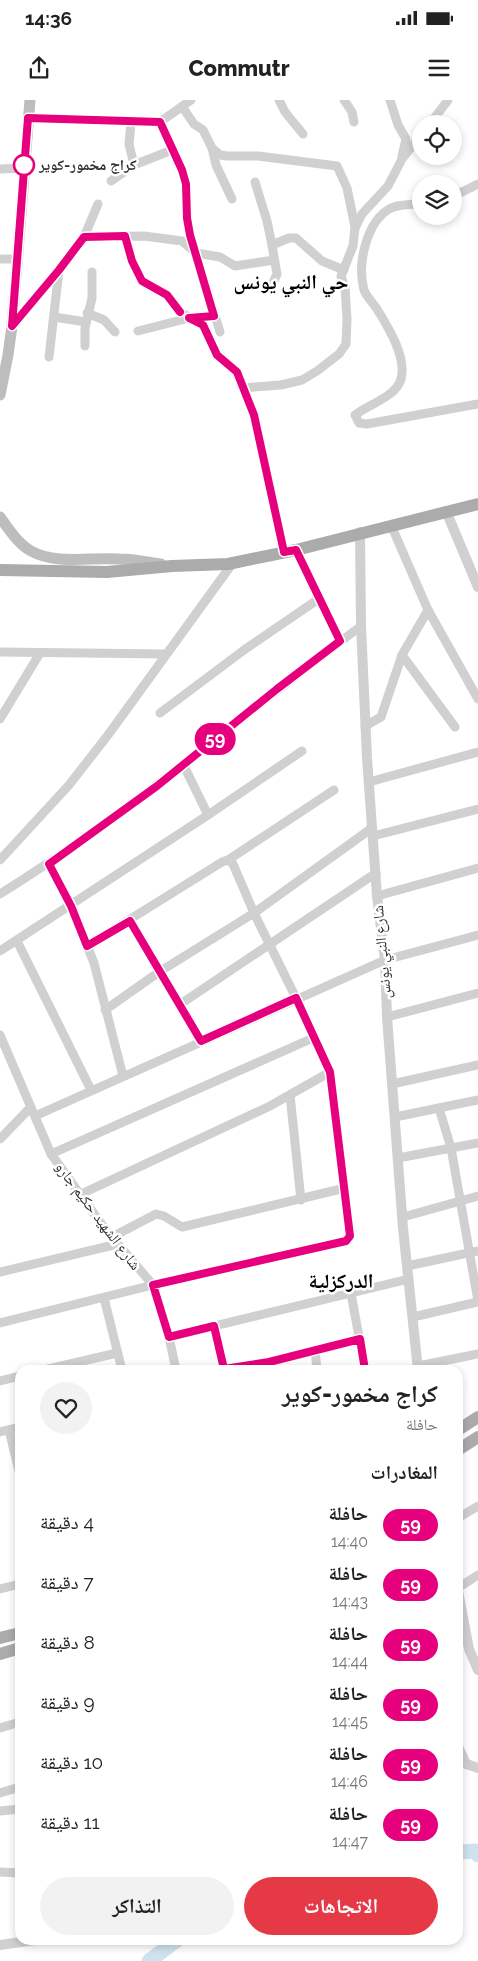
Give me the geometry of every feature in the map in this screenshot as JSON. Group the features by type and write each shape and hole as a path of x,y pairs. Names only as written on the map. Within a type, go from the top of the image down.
{"main road":[{"path":"0,394 4,355 12,326 30,100"},
{"path":"0,570 107,572 172,566 232,564 478,504"},
{"path":"0,516 21,544 39,555 63,558 120,559 172,566"},
{"path":"463,1427 478,1417"},
{"path":"463,1447 478,1437"},
{"path":"0,1638 15,1634"},
{"path":"0,1654 15,1650"}],"street":[{"path":"28,118 160,122 183,108 191,100"},
{"path":"279,100 284,112 303,134"},
{"path":"344,100 352,112 354,122"},
{"path":"390,100 398,125 406,139 402,159"},
{"path":"437,115 448,100"},
{"path":"183,108 194,124 203,130 232,199"},
{"path":"131,122 129,144 134,165"},
{"path":"160,122 182,170 186,184 187,218 190,235 220,332"},
{"path":"355,228 362,214 388,186 402,159 412,146"},
{"path":"212,148 220,154 227,156 258,156 337,166 347,188 355,228 353,246 341,276 347,319 346,344 339,354 318,371 302,380 281,385 242,388"},
{"path":"111,181 134,165 172,150"},
{"path":"0,169 24,168"},
{"path":"255,182 267,221 277,274 272,286"},
{"path":"462,192 478,184"},
{"path":"12,326 84,237 98,204"},
{"path":"412,205 392,208 382,215 367,236 361,265 364,291 400,349 402,378 396,390 362,409 355,415 356,419 359,423 367,424 478,404"},
{"path":"125,236 134,266 142,281 167,295 180,312 203,325 217,355 237,372 254,415 290,551 320,598 340,641"},
{"path":"84,237 159,237 182,241 196,253 220,258 235,266 274,260"},
{"path":"272,246 289,238 296,238 322,261 344,270"},
{"path":"0,259 17,259"},
{"path":"49,357 59,270"},
{"path":"85,346 86,317 92,298 92,272"},
{"path":"54,316 86,317 104,320 114,332"},
{"path":"138,331 189,318 214,316"},
{"path":"446,512 478,586"},
{"path":"391,525 428,610 478,699"},
{"name":"شارع النبي يونس","path":"360,532 361,626 368,782 377,896 385,960 387,1017 402,1217 418,1365"},
{"path":"0,860 69,785 108,735 232,564"},
{"path":"160,713 244,650 320,598"},
{"path":"365,726 381,717 402,655 428,610"},
{"path":"0,894 49,864 157,786 277,689 361,626"},
{"path":"0,652 166,654"},
{"path":"0,719 40,653"},
{"path":"402,655 455,727"},
{"path":"0,951 208,816 302,751"},
{"path":"368,782 478,752"},
{"path":"183,764 208,816"},
{"path":"87,946 228,860 334,790"},
{"path":"105,1010 159,972 254,913 372,832 478,809"},
{"path":"0,1323 153,1285 346,1241 350,1236 330,1072 254,913 233,864 228,860"},
{"path":"49,864 71,906 94,963 123,1076"},
{"path":"377,896 478,868"},
{"path":"178,1005 376,873"},
{"path":"130,921 201,1041"},
{"path":"35,1116 296,998 385,960 478,935"},
{"path":"17,941 92,1090"},
{"path":"387,1017 478,993"},
{"name":"شارع الشهيد حكيم جارو","path":"0,1034 51,1154 79,1195 153,1285"},
{"path":"51,1154 314,1038"},
{"path":"0,1063 10,1058"},
{"path":"392,1084 478,1065"},
{"path":"79,1195 270,1106 330,1072"},
{"path":"290,1095 301,1200"},
{"path":"395,1117 478,1100"},
{"path":"0,1139 30,1108"},
{"path":"413,1317 478,1302 474,1251 460,1200 451,1148 440,1108"},
{"path":"398,1158 478,1143"},
{"path":"0,1272 115,1240 156,1214 164,1216 182,1227 345,1188"},
{"path":"402,1217 478,1196"},
{"path":"407,1266 474,1251"},
{"path":"169,1337 409,1279"},
{"path":"153,1285 169,1337 175,1365"},
{"path":"351,1293 364,1365"},
{"path":"104,1298 121,1365"},
{"path":"214,1326 223,1365"},
{"path":"273,1365 315,1350 360,1339"},
{"path":"315,1350 316,1365"},
{"path":"79,1365 117,1352"},
{"path":"431,1365 478,1354"},
{"path":"0,1381 15,1377"},
{"path":"5,1431 15,1460"},
{"path":"463,1515 478,1506"},
{"path":"463,1586 478,1575"},
{"path":"0,1589 15,1585"},
{"path":"463,1608 474,1647 478,1670"},
{"path":"0,1728 15,1724"},
{"path":"463,1763 478,1768"},
{"path":"0,1793 15,1788"},
{"path":"0,1811 15,1810"},
{"path":"0,1872 15,1873"},
{"path":"0,1945 15,1943"}],"waterway":[{"path":"463,1852 476,1851 478,1855"},
{"path":"149,1961 170,1945"}],"bus line":[{"name":"59","path":"180,312 167,295 142,281 132,261 125,236 84,237 12,326 28,118 160,122 182,170 186,184 188,200 187,218 190,235 214,316 189,318 203,325 220,360 237,372 254,415 267,482 284,552 296,550 340,641 277,689 157,786 49,864 71,906 87,946 130,921 201,1041 296,998 330,1072 350,1236 346,1241 153,1285 169,1337 214,1326 223,1365"},
{"name":"59","path":"250,1365 269,1362 360,1339 364,1365"}],"place":[{"name":"كراج مخمور-كوير","path":"24,165"}],"district":[{"name":"حي النبي يونس","path":"291,282"},
{"name":"الدركزلية","path":"341,1281"}]}
